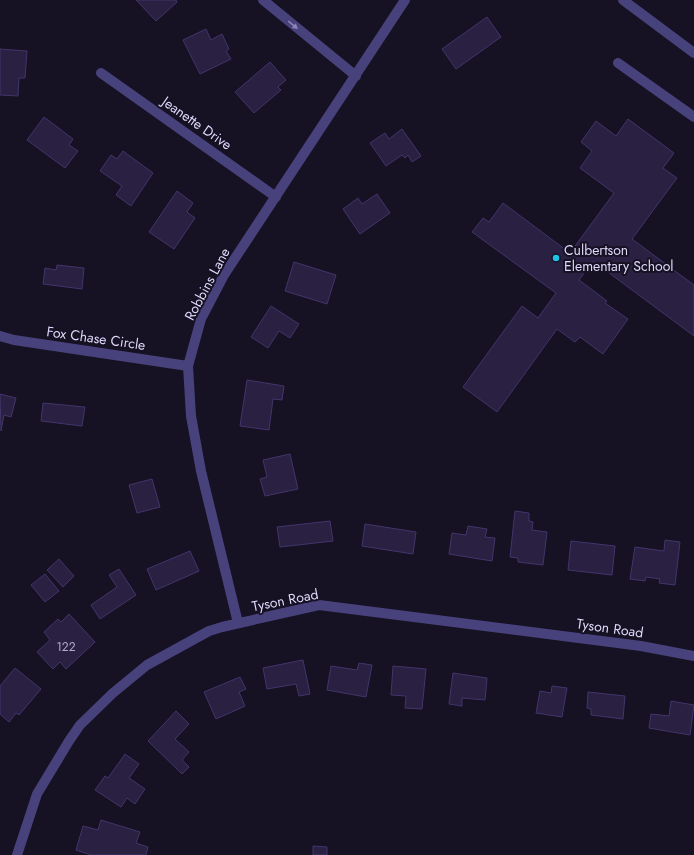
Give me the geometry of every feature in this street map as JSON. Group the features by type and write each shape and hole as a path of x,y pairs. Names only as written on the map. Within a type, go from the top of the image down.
{"street":[{"path":"263,0 356,76"},
{"name":"Robbins Lane","path":"238,623 201,471 191,416 188,366 201,319 224,275 405,0"},
{"path":"623,0 694,53"},
{"path":"618,63 694,117"},
{"name":"Jeanette Drive","path":"101,73 276,197"},
{"name":"Fox Chase Circle","path":"0,336 14,340 188,366"},
{"name":"Tyson Road","path":"17,855 36,794 80,726 113,693 147,665 222,626 318,604 633,645 694,656"}],"building":[{"path":"136,0 176,0 177,2 156,21"},
{"path":"487,17 501,37 456,69 442,49"},
{"path":"206,29 211,40 222,34 229,49 226,51 231,59 200,74 183,40"},
{"path":"0,49 27,51 25,78 19,78 18,96 0,95"},
{"path":"270,62 286,80 278,87 281,90 254,113 235,92"},
{"path":"44,117 73,139 69,145 78,151 65,168 27,140"},
{"path":"628,119 674,153 663,168 677,178 632,239 694,285 694,336 593,261 579,280 607,301 605,303 628,319 603,354 580,337 575,342 557,329 497,412 463,387 522,306 538,318 556,293 472,232 483,218 489,222 503,203 570,253 614,193 580,168 592,151 581,142 596,121 616,136"},
{"path":"402,129 421,156 412,162 408,155 405,158 402,155 386,166 370,143 385,133 389,139"},
{"path":"123,151 153,173 131,206 116,195 122,186 100,171 111,155 117,159"},
{"path":"177,191 193,203 187,212 195,218 174,249 149,232"},
{"path":"377,194 390,213 360,234 343,209 358,198 362,204"},
{"path":"294,262 336,275 327,304 285,291"},
{"path":"57,265 84,268 82,289 43,284 45,268 56,270"},
{"path":"271,306 299,324 290,338 279,331 268,348 251,337"},
{"path":"247,380 284,386 282,400 273,399 269,430 240,426"},
{"path":"0,394 16,398 11,417 4,415 1,431"},
{"path":"43,403 85,407 82,426 41,421"},
{"path":"290,454 298,489 265,496 260,479 267,477 263,460"},
{"path":"152,479 160,507 137,513 129,485"},
{"path":"515,511 529,513 529,521 533,522 532,530 547,532 543,565 518,562 518,558 510,557"},
{"path":"330,521 333,541 280,547 277,527"},
{"path":"365,524 416,532 413,554 362,546"},
{"path":"468,526 487,529 485,537 495,538 492,561 449,554 452,533 466,535"},
{"path":"665,540 680,542 675,585 659,583 660,579 646,577 645,581 630,579 635,547 664,551"},
{"path":"571,541 615,546 612,575 568,570"},
{"path":"190,551 199,571 156,590 147,569"},
{"path":"59,559 74,576 63,587 47,570"},
{"path":"119,569 136,595 100,619 91,605 117,587 109,575"},
{"path":"45,574 59,591 45,602 31,585"},
{"path":"69,614 95,642 66,669 60,662 53,669 37,652 50,640 44,632 58,619 61,622"},
{"path":"303,660 310,694 299,696 296,684 267,689 263,668"},
{"path":"359,663 372,665 366,697 327,690 331,666 357,670"},
{"path":"393,666 426,669 422,709 405,708 406,696 391,695"},
{"path":"15,668 41,689 19,715 16,713 9,722 0,714 0,686"},
{"path":"453,673 487,678 485,700 462,698 462,706 449,704"},
{"path":"240,677 246,689 239,692 245,706 216,719 204,692"},
{"path":"552,686 567,688 562,717 536,713 540,691 551,693"},
{"path":"588,692 625,696 623,719 591,715 591,709 587,708"},
{"path":"671,701 694,705 690,735 649,728 651,714 669,716"},
{"path":"176,711 189,724 175,739 189,752 182,760 189,767 182,774 148,741"},
{"path":"125,754 139,764 129,778 145,789 135,804 127,798 121,807 95,790 105,776 108,778"},
{"path":"101,820 140,832 136,843 148,847 146,855 91,855 76,850 83,826 98,830"},
{"path":"313,846 327,847 327,855 313,855"}],"place":[{"name":"Culbertson Elementary School","path":"556,258"}]}
